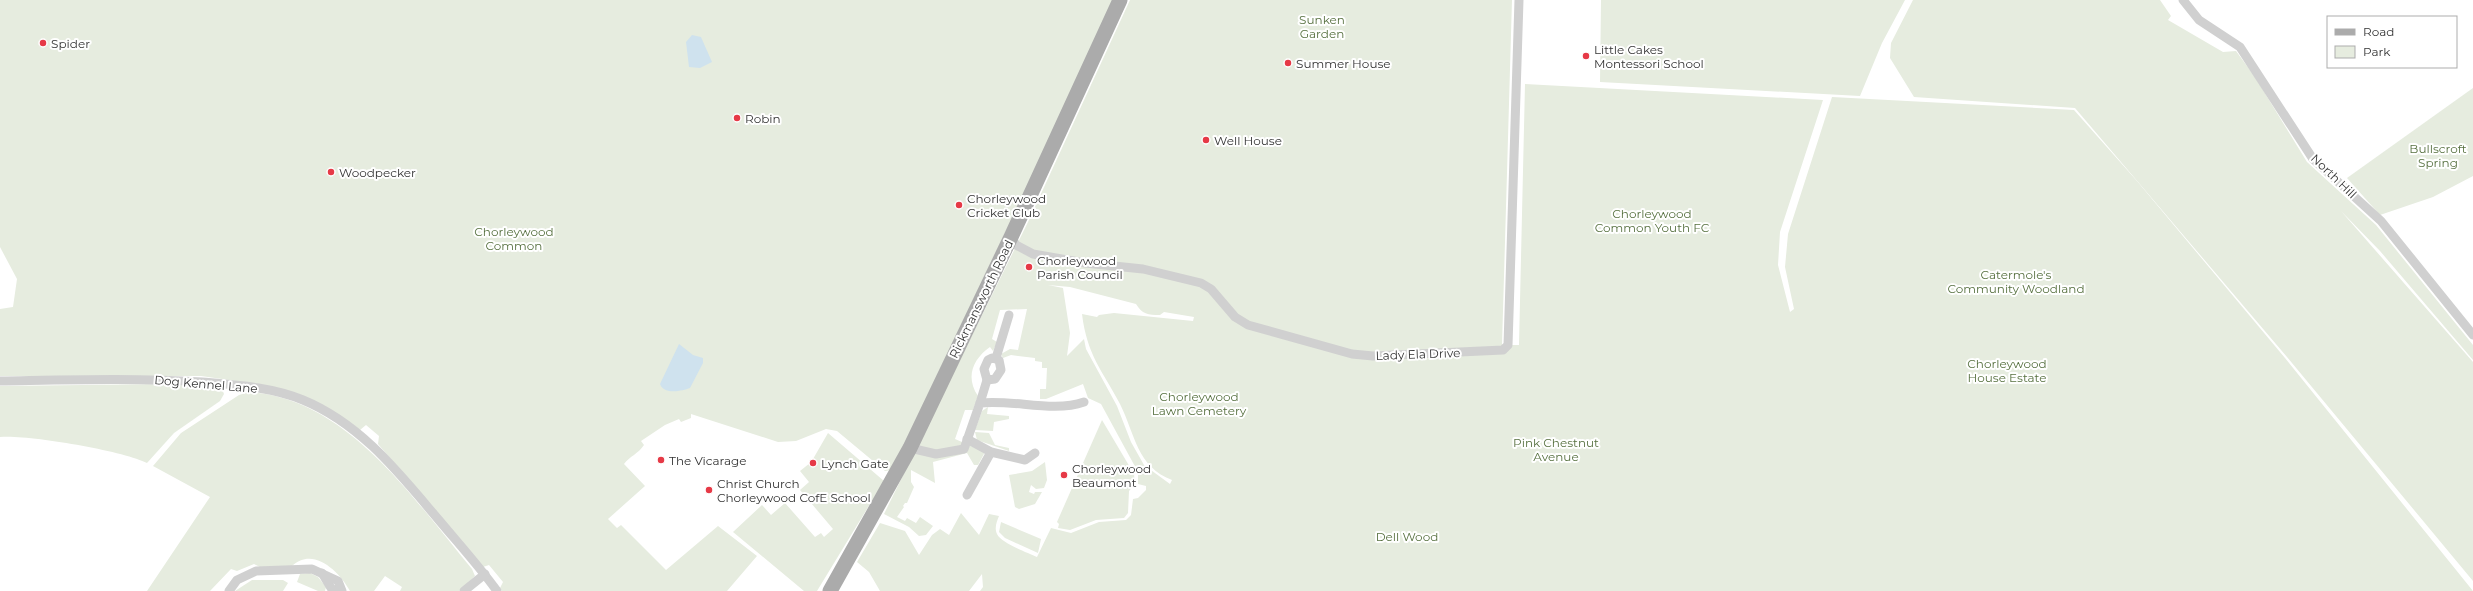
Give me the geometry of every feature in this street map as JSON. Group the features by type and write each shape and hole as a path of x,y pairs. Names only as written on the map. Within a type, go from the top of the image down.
{"main road":[{"name":"Rickmansworth Road","path":"830,591 910,448 1011,236 1120,0"}],"street":[{"name":"Lady Ela Drive","path":"1011,236 1016,245 1033,254 1079,262 1143,269 1201,283 1211,289 1235,317 1248,325 1346,353 1373,356 1503,350 1508,345 1519,0"},
{"name":"North Hill","path":"2183,0 2199,20 2240,47 2313,159 2381,221 2473,335"},
{"path":"996,358 1009,315"},
{"path":"910,448 936,454 964,449 987,380 984,373 985,364 988,360 996,358"},
{"path":"987,380 991,381 999,375 1001,364 996,358"},
{"name":"Dog Kennel Lane","path":"0,381 142,378 230,384 269,390 303,400 331,414 377,449 399,471 498,591"},
{"path":"980,403 997,401 1071,407 1084,402"},
{"path":"967,439 991,452 1025,460 1035,453"},
{"path":"967,495 991,452"},
{"path":"229,591 237,580 256,571 312,569 338,581 342,591"},
{"path":"321,572 331,588 336,591"},
{"path":"464,591 485,574"}],"green space":[{"name":"Chorleywood Common","path":"0,0 1116,0 892,470 885,471 837,431 826,429 796,441 778,442 691,414 691,418 681,422 679,419 665,425 641,441 644,445 624,464 645,486 608,519 617,528 621,525 666,570 718,526 757,556 727,591 502,591 500,588 503,582 489,565 483,567 378,444 379,436 366,425 360,430 345,419 250,383 201,376 0,376 0,309 13,307 17,279 0,247"},
{"name":"Chorleywood House Estate","path":"1130,0 1512,0 1502,345 1519,345 1525,84 1823,100 1780,232 1778,265 1790,312 1794,309 1785,267 1788,234 1832,97 2074,110 2137,181 2285,358 2473,591 980,591 983,587 982,574 969,591 880,591 869,572 857,562 880,523 905,531 919,555 932,535 940,529 949,535 961,513 979,535 989,514 999,516 996,529 999,537 1015,547 1037,557 1051,528 1071,533 1099,522 1126,520 1131,515 1133,499 1138,498 1146,490 1146,486 1138,484 1138,472 1101,404 1088,398 1083,384 1046,399 1040,399 1040,389 1046,389 1047,368 1042,368 1042,362 1035,361 1035,358 1011,355 1003,358 1001,354 1010,349 1018,350 1027,309 1000,310 992,339 997,342 993,351 990,347 975,363 972,382 978,396 973,410 965,410 955,439 985,452 978,465 974,465 967,453 933,462 935,483 911,470 911,482 914,487 907,503 905,503 897,517 905,521 907,518 916,523 920,517 933,526 926,535 919,536 909,527 884,514 1028,222","holes":["1048,285 1070,287 1136,304 1143,312 1149,314 1160,315 1164,312 1194,317 1193,321 1114,313 1099,315 1097,317 1082,314 1084,328 1091,352 1120,404 1138,448 1151,467 1160,474 1172,480 1170,484 1144,465 1131,442 1117,406 1086,349 1084,339 1067,356 1070,333 1063,288"]},
{"path":"1601,0 1905,0 1882,43 1860,96 1600,82"},
{"path":"1913,0 2160,0 2171,16 2168,20 2223,52 2236,51 2255,77 2307,162 2376,225 2473,345 2473,360 2380,251 2341,211 2473,362 2473,581 2287,357 2075,108 1914,97 1890,58 1891,43"},
{"name":"Bullscroft Spring","path":"2473,88 2473,176 2433,197 2380,215 2347,178"},
{"path":"167,384 222,389 224,394 220,401 174,433 147,463 118,453 75,444 31,438 0,437 0,386"},
{"path":"249,392 285,398 317,412 348,432 376,457 402,484 472,569 475,576 459,591 400,591 402,587 385,576 374,591 350,591 332,569 317,560 308,559 300,561 292,566 260,567 254,564 237,571 231,569 210,591 147,591 210,497 153,466 181,433 239,395"},
{"path":"988,407 987,414 1009,416 1009,419 994,422 993,431 975,430 982,411"},
{"path":"1102,420 1134,474 1135,484 1129,491 1128,513 1124,518 1096,520 1070,530 1058,528 1059,524 1057,522"},
{"path":"975,432 989,433 995,445 1009,448 1009,451 977,440"},
{"path":"828,433 884,481 817,591 804,591 733,532 762,505 771,515 785,503 815,537 821,533 824,537 833,529 800,490 809,482 800,471 810,463 813,466 817,462 813,459"},
{"path":"1045,462 1047,480 1044,488 1036,489 1031,485 1029,492 1034,494 1035,492 1042,492 1035,504 1019,509 1015,507 1009,475 1032,471"},
{"path":"1001,522 1041,539 1038,553 1005,538 999,532"},
{"path":"310,573 318,577 326,587 325,591 318,591 297,582 300,574"},
{"path":"252,580 283,580 288,583 283,591 235,591"}],"water":[{"path":"692,35 701,37 712,62 700,68 689,67 686,42"},
{"path":"679,344 693,355 703,358 703,363 690,388 678,391 665,390 660,384"}],"place":[{"name":"Spider","path":"43,43"},
{"name":"Little Cakes Montessori School","path":"1586,56"},
{"name":"Summer House","path":"1288,63"},
{"name":"Robin","path":"737,118"},
{"name":"Well House","path":"1206,140"},
{"name":"Woodpecker","path":"331,172"},
{"name":"Chorleywood Cricket Club","path":"959,205"},
{"name":"Chorleywood Parish Council","path":"1029,267"},
{"name":"The Vicarage","path":"661,460"},
{"name":"Lynch Gate","path":"813,463"},
{"name":"Chorleywood Beaumont","path":"1064,475"},
{"name":"Christ Church Chorleywood CofE School","path":"709,490"}],"park label":[{"name":"Sunken Garden","path":"1322,26"},
{"name":"Chorleywood Common Youth FC","path":"1652,220"},
{"name":"Catermole's Community Woodland","path":"2016,281"},
{"name":"Chorleywood Lawn Cemetery","path":"1199,403"},
{"name":"Pink Chestnut Avenue","path":"1556,449"},
{"name":"Dell Wood","path":"1407,536"}]}
